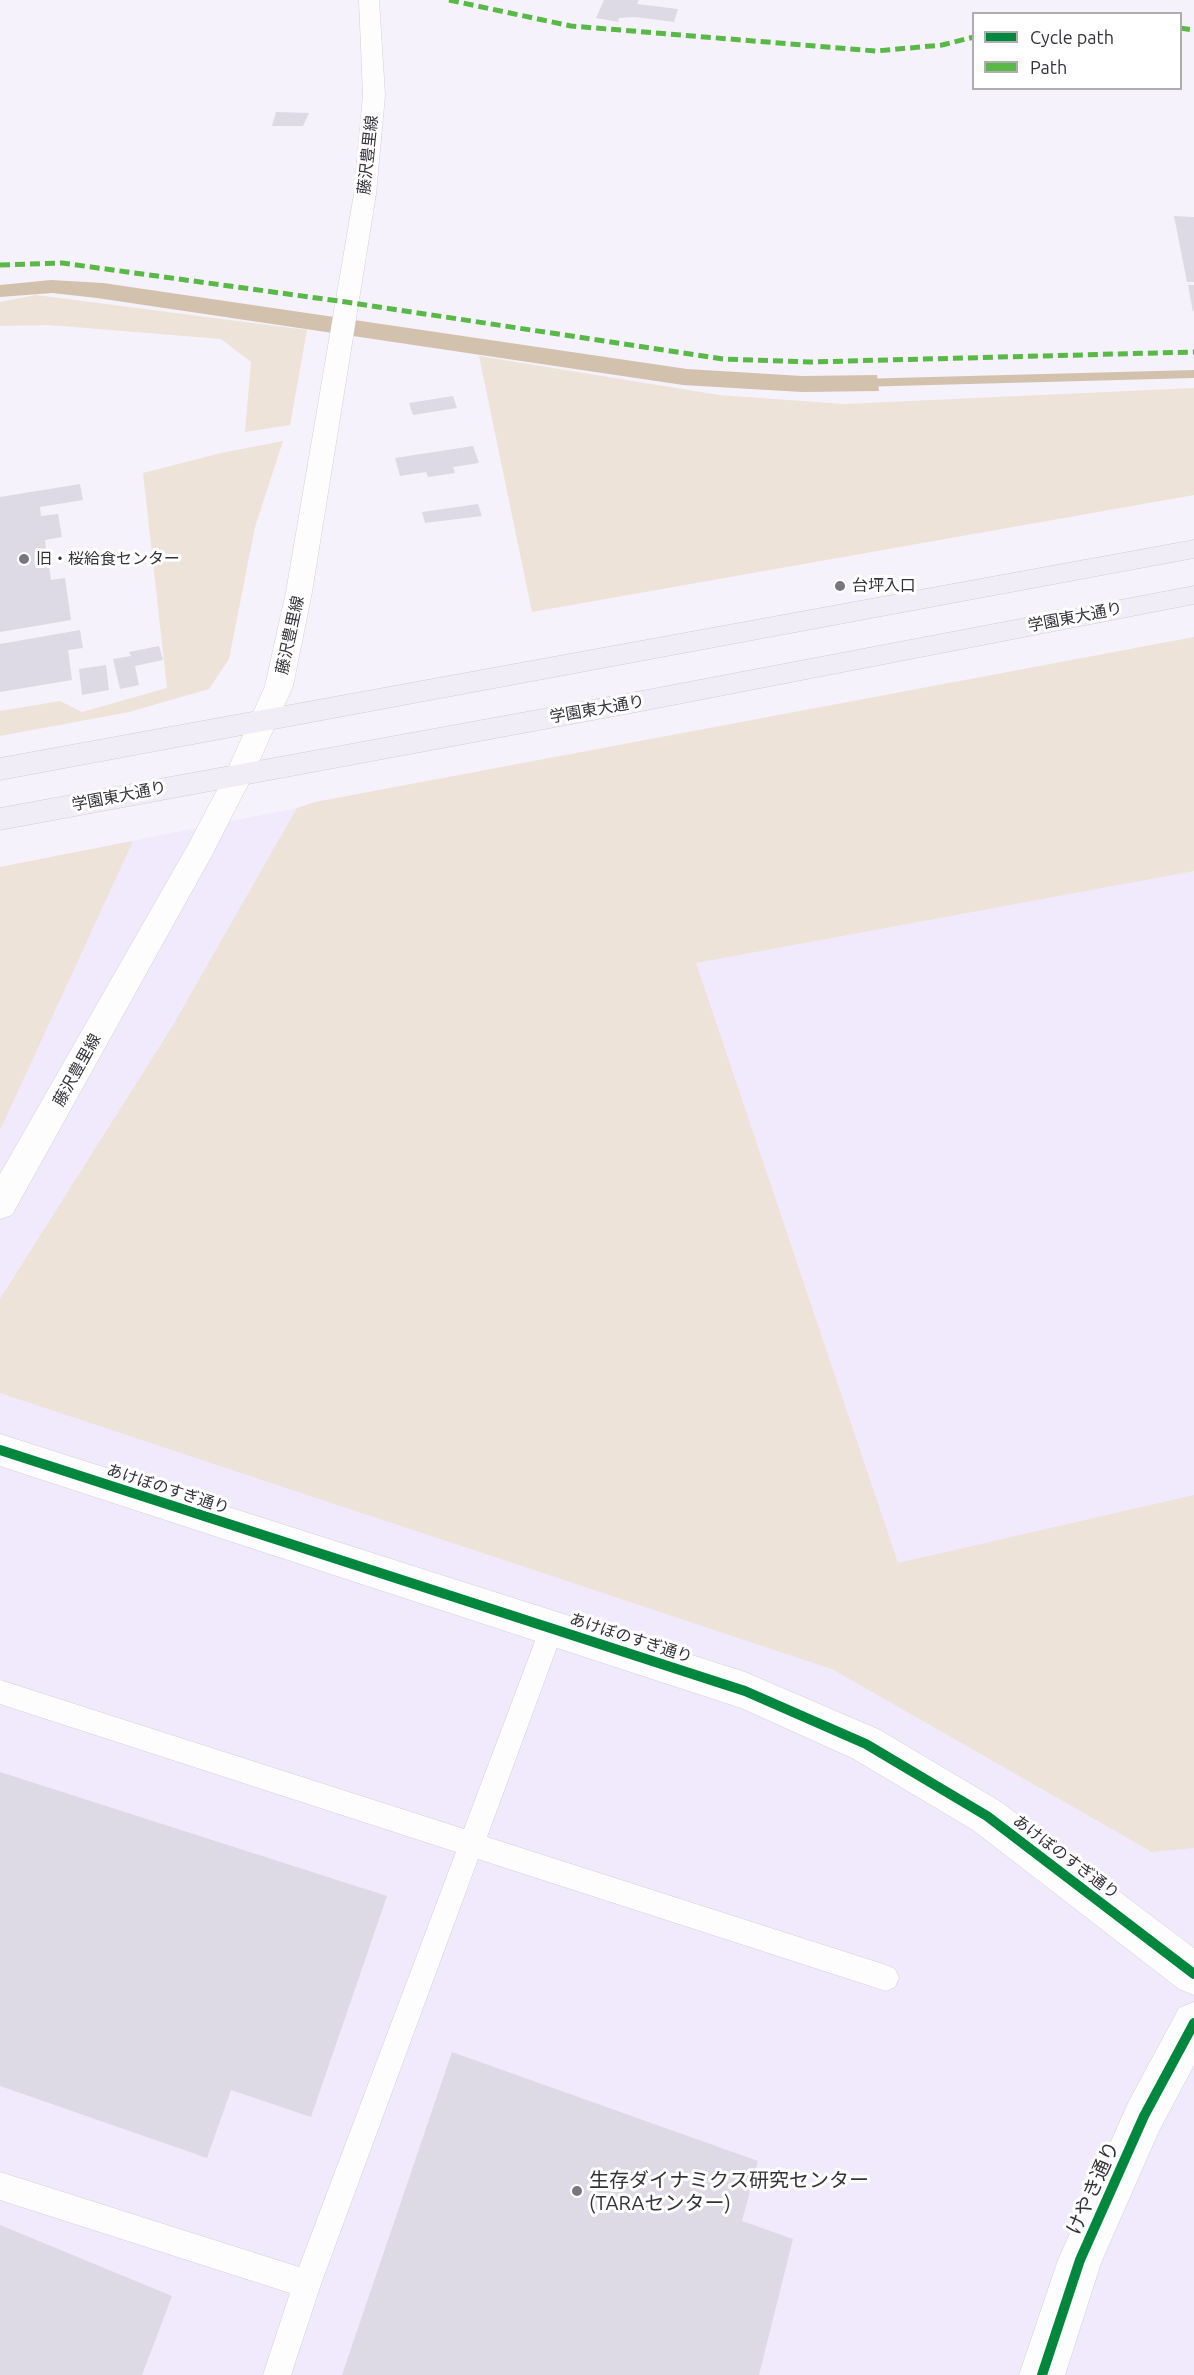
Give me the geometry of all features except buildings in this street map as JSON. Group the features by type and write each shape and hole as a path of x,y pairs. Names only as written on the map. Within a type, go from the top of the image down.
{"main road":[{"name":"藤沢豊里線","path":"0,1205 195,859 240,773 279,686 299,592 365,194 374,95 369,0"},
{"path":"0,769 1194,549"},
{"name":"学園東大通り","path":"0,819 1194,595"},
{"name":"あけぼのすぎ通り","path":"0,1450 744,1691 866,1744 987,1816 1194,1974"},
{"name":"けやき通り","path":"1042,2375 1080,2260 1144,2116 1194,2023"}],"lane":[{"path":"277,2375 307,2284 552,1628"},
{"path":"0,1692 886,1978"},
{"path":"0,2186 307,2284"}],"shaded area":[{"path":"51,280 103,283 687,369 802,376 877,375 879,391 802,392 683,385 97,298 52,293 0,297 0,285"},
{"path":"36,295 307,330 290,425 245,432 251,362 221,339 49,325 0,326 0,302"},
{"path":"479,356 719,395 844,404 1194,388 1194,495 532,612"},
{"path":"283,441 255,527 229,659 209,689 129,712 0,736 0,711 60,701 82,712 167,688 143,473 221,453"},
{"path":"1194,637 1194,871 696,963 898,1563 1194,1495 1194,1848 1152,1852 832,1669 0,1393 0,1299 172,1027 297,808 315,802"},
{"path":"1194,643 1194,2375 0,2375 0,867 297,808 315,802"},
{"path":"133,841 1,1128 0,1130 0,867"}],"waterway":[{"path":"857,383 1194,374"}],"marked path":[{"path":"449,0 571,26 693,38 876,51 942,45 972,38"},
{"path":"1182,28 1194,30"},
{"path":"0,265 62,263 346,302 723,359 810,362 1194,352"}],"cycle path":[{"path":"0,1450 745,1691 866,1744 987,1816 1194,1974"},
{"path":"1042,2375 1080,2260 1144,2116 1194,2023"}],"place":[{"name":"旧・桜給食センター","path":"24,559"},
{"name":"台坪入口","path":"840,586"},
{"name":"生存ダイナミクス研究センター (TARAセンター)","path":"577,2191"}]}
